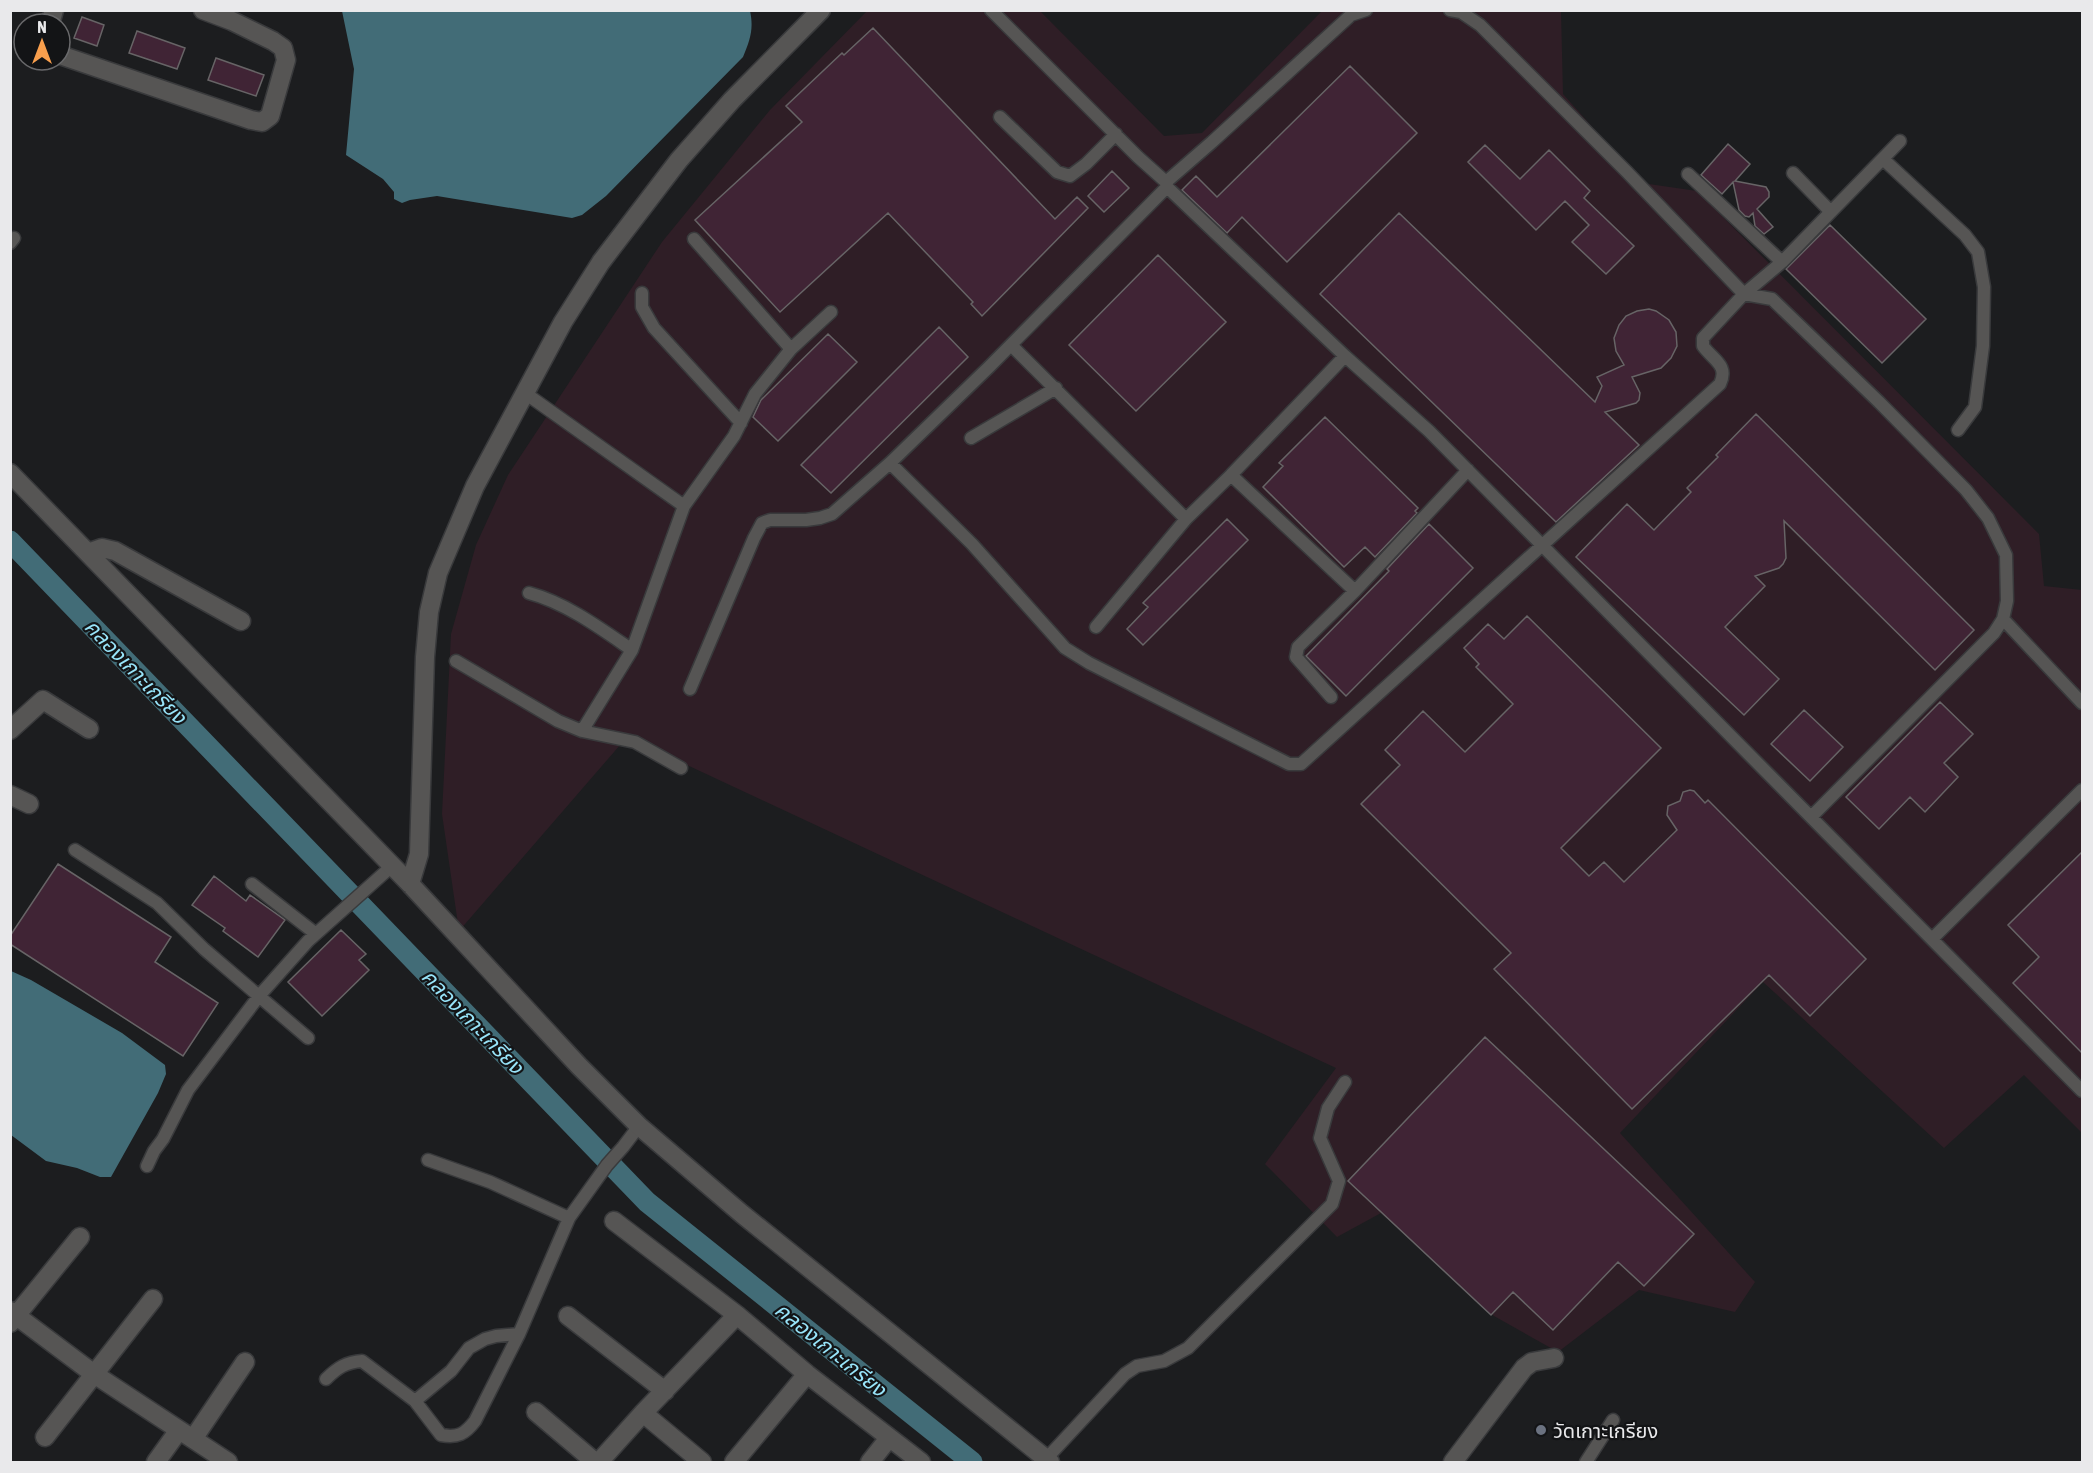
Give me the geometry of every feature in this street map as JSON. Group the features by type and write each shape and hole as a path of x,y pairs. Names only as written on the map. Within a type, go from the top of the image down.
{"street":[{"path":"72,59 262,122 270,116 286,60 283,48 232,21 203,10"},
{"path":"410,884 419,854 425,657 429,612 438,573 475,486 563,322 601,262 679,160 732,100 821,10"},
{"path":"10,473 88,553 385,872 410,884 579,1066 639,1126 742,1214 1048,1461"},
{"path":"88,553 102,548 115,551 241,621"},
{"path":"10,729 43,700 89,729"},
{"path":"10,795 29,804"},
{"path":"614,1221 737,1315 807,1374 921,1462"},
{"path":"80,1237 12,1316 94,1374 228,1462"},
{"path":"45,1437 153,1299"},
{"path":"536,1412 597,1462 737,1315"},
{"path":"568,1316 665,1391"},
{"path":"1453,1462 1524,1368 1532,1362 1554,1358"},
{"path":"156,1462 186,1435 245,1362"},
{"path":"734,1462 807,1374"},
{"path":"643,1413 702,1462"},
{"path":"870,1462 890,1438"}],"lane":[{"path":"991,10 1138,157 1345,357 1429,431 2082,1090"},
{"path":"690,689 762,524 770,519 806,520 832,514 890,463 1011,345 1167,184 1351,15 1366,10"},
{"path":"1450,10 1461,12 1480,24 1744,294 1772,299 1879,402 1966,490 1988,518 2006,555 2007,601 2003,619 1994,633 1811,817"},
{"path":"1000,117 1057,172 1070,176 1086,164 1116,134"},
{"path":"890,463 972,544 1065,648 1089,663 1289,764 1300,764 1720,384 1724,370 1703,346 1703,338 1744,294 1782,262 1900,141"},
{"path":"1883,159 1965,235 1978,252 1984,287 1983,346 1975,407 1958,430"},
{"path":"1793,173 1831,212"},
{"path":"1688,174 1782,262"},
{"path":"694,239 791,349"},
{"path":"642,293 642,307 654,328 741,423"},
{"path":"582,731 632,650 684,506 734,436 755,394 791,349 831,312"},
{"path":"1011,345 1186,519"},
{"path":"1096,627 1186,519 1345,357"},
{"path":"971,438 1056,388"},
{"path":"525,393 684,506"},
{"path":"1331,697 1296,657 1298,647 1355,591 1467,470"},
{"path":"1231,475 1355,591"},
{"path":"529,593 540,596 591,622 632,650"},
{"path":"2003,619 2082,703"},
{"path":"456,661 558,721 582,731 635,742 681,768"},
{"path":"1932,939 2082,790"},
{"path":"75,849 157,903 204,949 308,1038"},
{"path":"147,1166 153,1151 164,1139 188,1090 259,996 316,934 385,872"},
{"path":"252,884 316,934"},
{"path":"1048,1461 1125,1374 1137,1366 1164,1361 1188,1348 1332,1204 1339,1182 1320,1138 1328,1108 1345,1082"},
{"path":"326,1379 349,1362 362,1361 415,1401 441,1435 453,1437 467,1431 476,1421 519,1334 569,1218 607,1165 639,1126"},
{"path":"428,1160 490,1182 569,1218"},
{"path":"415,1401 451,1371 469,1348 485,1339 519,1334"},
{"path":"1586,1462 1613,1420"}],"shaded area":[{"path":"867,11 1040,11 1164,136 1202,133 1322,11 1561,11 1563,94 1642,183 1697,191 2039,534 2044,586 2082,590 2082,1133 2024,1075 1944,1148 1763,982 1620,1133 1755,1282 1735,1312 1639,1290 1558,1352 1494,1316 1381,1213 1337,1237 1265,1164 1336,1068 627,737 459,931 442,814 451,634 476,545 508,475 662,242 770,110"}],"water":[{"path":"342,11 750,11 751,34 743,57 606,196 582,215 572,218 437,196 402,203 394,199 394,192 383,179 346,155 354,69"},
{"path":"11,971 31,980 122,1033 165,1065 166,1074 158,1093 111,1177 100,1177 77,1168 46,1161 11,1135"}],"building":[{"path":"82,17 104,25 97,46 74,38"},
{"path":"873,28 1055,219 1077,197 1088,208 982,316 971,304 973,302 888,213 780,312 695,220 802,122 786,106 842,53 844,55"},
{"path":"137,31 185,48 177,69 129,53"},
{"path":"216,58 264,75 256,96 208,80"},
{"path":"1350,66 1417,133 1287,262 1242,217 1227,233 1182,190 1196,176 1217,197"},
{"path":"1728,144 1750,164 1735,181 1766,187 1769,192 1769,197 1757,209 1773,227 1764,234 1755,226 1753,213 1749,217 1739,210 1733,182 1722,194 1701,175"},
{"path":"1485,145 1520,179 1549,150 1590,191 1584,198 1634,246 1606,274 1572,242 1589,225 1565,201 1536,230 1468,162"},
{"path":"1112,171 1129,188 1104,212 1088,196"},
{"path":"1399,213 1595,402 1602,386 1597,377 1624,365 1616,351 1614,338 1619,325 1626,316 1649,309 1656,311 1669,320 1676,332 1677,346 1671,358 1661,368 1632,377 1640,393 1639,400 1636,403 1605,412 1639,445 1556,522 1320,294"},
{"path":"1830,225 1926,319 1882,363 1786,269"},
{"path":"1158,255 1226,322 1136,411 1069,345"},
{"path":"939,327 968,357 831,493 801,465"},
{"path":"828,334 857,362 778,441 753,417 761,400"},
{"path":"1756,414 1974,630 1935,670 1784,521 1786,558 1783,564 1779,568 1755,576 1765,586 1725,627 1779,679 1744,715 1576,557 1627,504 1654,530 1691,492 1687,488 1718,457 1716,455"},
{"path":"1325,417 1418,508 1415,511 1417,513 1375,557 1365,547 1344,567 1263,487 1283,466 1279,463"},
{"path":"1227,519 1248,540 1143,645 1127,629 1148,607 1143,603"},
{"path":"1429,524 1473,568 1346,696 1306,656 1389,571 1387,569"},
{"path":"1527,616 1661,748 1561,848 1589,876 1604,862 1624,882 1677,830 1667,815 1668,806 1680,801 1683,792 1694,791 1705,803 1708,800 1866,959 1810,1016 1769,975 1632,1109 1494,969 1511,953 1361,804 1400,765 1385,750 1423,711 1465,752 1513,704 1476,667 1479,664 1464,648 1488,624 1504,639"},
{"path":"1940,702 1973,734 1944,763 1958,777 1925,812 1910,797 1879,829 1846,797"},
{"path":"1804,710 1843,747 1810,781 1771,744"},
{"path":"2082,852 2082,1053 2013,983 2039,957 2008,925"},
{"path":"58,864 171,937 155,962 218,1003 183,1056 10,944 10,936"},
{"path":"214,876 246,901 250,895 285,920 258,957 223,931 225,928 192,905"},
{"path":"341,930 366,954 359,960 369,970 322,1016 288,982"},
{"path":"1485,1037 1694,1234 1644,1286 1618,1262 1553,1330 1513,1292 1491,1315 1348,1181"}],"waterway":[{"name":"คลองเกาะเกรียง","path":"10,541 647,1202 972,1462"}],"place":[{"name":"วัดเกาะเกรียง","path":"1541,1430"}]}
